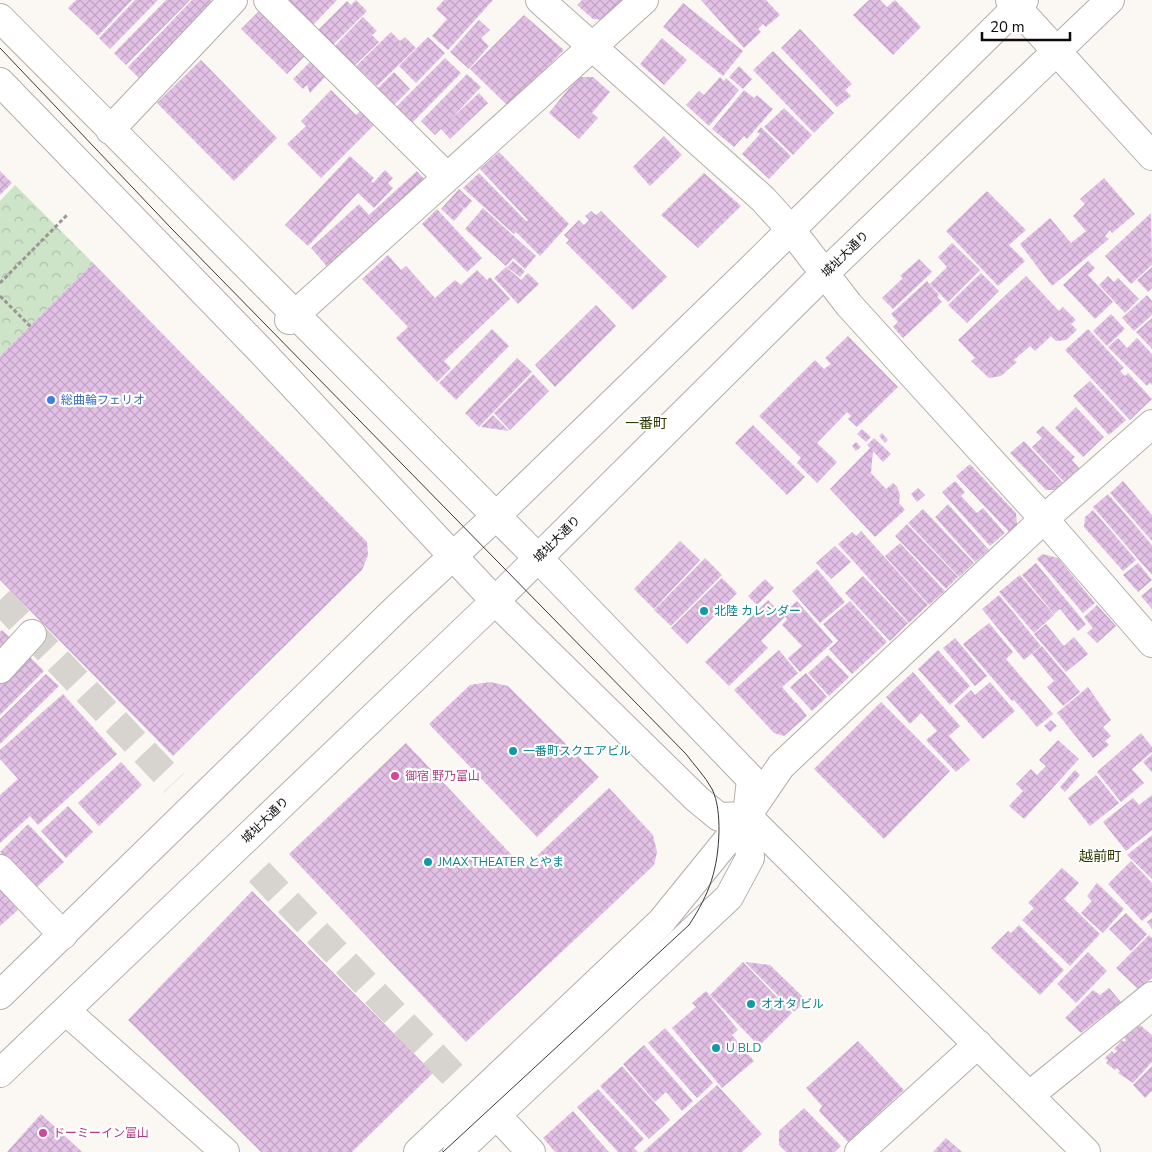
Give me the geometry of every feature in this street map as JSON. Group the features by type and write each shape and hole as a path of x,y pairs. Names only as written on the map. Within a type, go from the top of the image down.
{"main road":[{"path":"110,130 233,0"},
{"path":"268,0 447,177"},
{"path":"540,0 763,199 791,230 849,305 1044,519 1152,642"},
{"path":"292,318 644,0"},
{"name":"城址大通り","path":"0,1073 495,601 824,274 1058,52 1110,0"},
{"path":"0,995 64,935 452,555 495,517 791,230 1017,2 1058,52 1152,156"},
{"path":"0,18 292,318 538,558 750,779 747,816 750,858 729,898 458,1152"},
{"path":"0,82 260,352 495,601 697,799 719,817 747,816 1086,1152"},
{"path":"418,1152 661,922 747,816 781,766 1044,519 1152,424"},
{"path":"0,669 32,634"},
{"path":"0,869 64,935"},
{"path":"1030,1095 1152,996"},
{"path":"66,1011 225,1152"},
{"path":"859,1152 978,1044"},
{"path":"478,1096 531,1152"}],"path":[{"path":"0,283 68,214"},
{"path":"0,296 31,326"}],"green space":[{"path":"15,185 93,263 0,356 0,201"}],"building":[{"path":"76,0 132,0 98,36 68,8"},
{"path":"135,0 158,0 110,49 99,38"},
{"path":"166,0 190,0 126,65 114,53"},
{"path":"192,0 210,0 212,2 140,79 128,67"},
{"path":"282,0 337,0 314,24 301,13 298,15"},
{"path":"356,0 367,11 331,47 316,32 347,1 351,5"},
{"path":"444,0 493,0 448,50 432,36 447,19 436,9"},
{"path":"582,0 625,0 603,20 593,19 577,5"},
{"path":"701,0 766,0 780,15 766,27 763,24 758,29 761,32 744,48"},
{"path":"869,0 880,0 887,7 895,0 921,27 893,55 853,15"},
{"path":"683,3 743,51 723,76 663,27"},
{"path":"259,11 305,56 287,74 241,29"},
{"path":"524,15 564,50 509,107 470,69"},
{"path":"363,17 377,31 372,35 379,42 352,68 332,49"},
{"path":"479,20 490,30 481,38 489,46 469,69 450,52"},
{"path":"800,29 852,84 845,90 851,96 837,107 781,48"},
{"path":"391,32 400,41 405,37 416,48 377,86 356,66"},
{"path":"428,37 445,53 416,83 399,66"},
{"path":"662,38 687,60 664,85 640,64"},
{"path":"773,51 834,113 814,133 753,70"},
{"path":"314,58 320,65 317,69 325,77 310,93 307,85 303,89 293,79"},
{"path":"445,58 461,73 410,125 394,109"},
{"path":"201,60 277,138 234,181 157,103"},
{"path":"739,66 752,79 743,89 729,77"},
{"path":"394,72 410,89 392,107 375,91"},
{"path":"467,74 481,87 449,121 479,93 488,103 450,139 441,129 435,135 421,121"},
{"path":"578,77 593,77 610,92 592,113 598,118 579,139 549,113"},
{"path":"720,77 724,81 726,78 739,90 709,126 686,105 699,91 704,95"},
{"path":"331,90 356,115 363,108 377,122 321,178 287,144 306,126 301,121"},
{"path":"744,90 754,98 757,95 773,109 747,139 744,136 734,147 712,129"},
{"path":"784,108 812,135 793,155 764,127"},
{"path":"761,127 791,156 769,179 742,154 760,134 757,132"},
{"path":"664,136 682,155 650,186 633,167"},
{"path":"499,152 569,224 540,256 516,232 514,234 463,188 479,173 526,221 528,220 480,169"},
{"path":"350,156 374,178 371,181 373,183 385,170 393,178 388,183 393,188 374,208 358,193 308,246 285,225"},
{"path":"0,171 12,183 0,195"},
{"path":"417,171 428,183 331,271 311,248 359,204 369,215"},
{"path":"704,173 741,206 698,248 661,215"},
{"path":"1104,178 1135,214 1112,233 1110,230 1105,236 1109,239 1052,286 1020,244 1050,218 1071,243 1086,231 1073,216 1085,204 1080,199"},
{"path":"459,189 472,201 465,209 458,203 464,209 454,221 441,209"},
{"path":"987,191 1026,230 1009,245 1025,261 998,286 946,231"},
{"path":"483,208 536,256 525,269 513,258 506,266 465,229"},
{"path":"437,209 482,258 467,272 422,224"},
{"path":"591,211 596,215 601,211 667,277 633,310 566,243 569,240 564,235 579,220 584,225 589,220 585,216"},
{"path":"1151,213 1152,265 1131,284 1105,256"},
{"path":"952,243 980,270 948,302 930,284 947,267 938,257"},
{"path":"388,255 401,270 406,266 435,298 455,280 461,285 477,270 487,280 490,277 510,299 444,361 451,368 437,382 396,338 408,327 362,279"},
{"path":"919,259 932,272 893,309 882,298 903,278 900,276"},
{"path":"513,261 525,271 520,277 507,267"},
{"path":"1088,261 1095,268 1088,275 1113,302 1095,319 1063,285"},
{"path":"93,263 367,542 368,555 362,570 173,756 0,580 0,356"},
{"path":"506,267 521,280 528,273 539,284 518,304 494,278"},
{"path":"1152,267 1152,288 1148,292 1137,280"},
{"path":"981,273 999,291 967,323 948,305"},
{"path":"1026,276 1059,311 1063,307 1076,320 1071,324 1077,330 1066,340 1056,341 1051,336 1035,351 1030,346 1014,360 1017,362 1001,376 989,378 971,361 975,358 958,340"},
{"path":"1108,276 1114,282 1118,278 1139,299 1125,313 1099,285"},
{"path":"927,281 939,295 937,297 942,302 903,338 893,327 898,322 891,314"},
{"path":"1147,295 1152,301 1152,315 1134,331 1122,318"},
{"path":"596,305 616,326 555,387 535,365"},
{"path":"1111,314 1125,329 1107,346 1093,331"},
{"path":"1152,318 1152,349 1136,332"},
{"path":"492,329 509,346 456,400 439,383"},
{"path":"1088,329 1124,368 1120,371 1125,376 1128,373 1152,399 1130,420 1065,350"},
{"path":"848,336 898,387 857,427 848,419 851,416 847,412 817,443 837,462 817,483 797,463 801,458 759,416 815,360 824,369 831,364 825,358"},
{"path":"1118,338 1127,348 1137,338 1152,354 1152,385 1150,383 1147,386 1108,347"},
{"path":"517,358 532,372 479,427 465,413"},
{"path":"533,374 549,391 510,430 494,413"},
{"path":"1090,381 1126,420 1109,435 1073,396"},
{"path":"1076,407 1104,437 1083,457 1055,428"},
{"path":"493,415 509,431 481,427"},
{"path":"753,425 805,477 787,495 735,443"},
{"path":"1043,426 1075,457 1072,460 1080,469 1065,483 1032,447 1042,438 1036,432"},
{"path":"862,429 871,437 866,442 857,434"},
{"path":"882,433 888,440 885,443 879,436"},
{"path":"874,438 891,454 883,462 873,451 871,473 886,489 893,483 897,487 900,495 899,503 905,510 875,537 830,489 870,448 867,445"},
{"path":"1024,441 1064,484 1056,490 1046,490 1010,453"},
{"path":"856,442 861,447 856,451 852,446"},
{"path":"970,464 1016,513 1017,525 1009,532 956,476"},
{"path":"955,481 965,492 961,496 977,513 983,508 1005,533 990,546 942,492"},
{"path":"1123,481 1152,515 1152,541 1110,493"},
{"path":"918,488 925,495 917,502 911,494"},
{"path":"1108,494 1152,545 1152,575 1093,507"},
{"path":"948,504 989,550 975,562 935,517"},
{"path":"923,509 974,563 959,577 908,523"},
{"path":"1093,510 1136,560 1123,571 1084,527 1085,517"},
{"path":"907,524 958,577 946,589 895,536"},
{"path":"861,531 928,605 909,623 838,544 852,532 856,536"},
{"path":"680,541 700,560 654,609 634,589"},
{"path":"900,543 945,591 929,605 885,556"},
{"path":"835,546 851,562 831,579 816,563"},
{"path":"1042,554 1058,558 1095,603 1083,613 1037,559"},
{"path":"705,558 722,575 671,626 654,610"},
{"path":"1036,563 1086,624 1078,631 1060,609 1054,614 1022,575"},
{"path":"1138,563 1152,580 1138,592 1123,575"},
{"path":"817,569 845,602 820,623 792,591"},
{"path":"1020,575 1054,615 1034,633 999,592"},
{"path":"863,576 908,623 890,641 845,593"},
{"name":"北陸 カレンダー","path":"722,578 737,593 687,644 671,628"},
{"path":"765,579 774,588 757,605 748,596"},
{"path":"1152,587 1152,609 1141,596"},
{"path":"999,595 1041,646 1024,660 982,609"},
{"path":"768,600 785,617 761,641 768,648 729,686 705,662"},
{"path":"797,601 833,642 800,672 788,658 802,646 782,625 787,619 783,613"},
{"path":"850,601 887,642 852,674 829,649 838,641 823,624"},
{"path":"1097,605 1116,626 1097,643 1087,633 1093,628 1084,617"},
{"path":"989,623 1013,652 1006,659 1053,714 1037,727 963,644"},
{"path":"1046,624 1064,646 1074,637 1088,654 1066,672 1034,634"},
{"path":"2,630 14,641 0,656 0,632"},
{"path":"955,638 987,676 975,686 943,648"},
{"path":"1042,646 1080,692 1063,706 1047,687 1054,681 1032,654"},
{"path":"779,650 798,673 782,687 795,702 789,707 796,702 807,716 784,736 774,733 734,690"},
{"path":"938,650 970,686 950,705 918,669"},
{"path":"26,653 44,671 0,715 0,679"},
{"path":"828,655 849,677 829,696 808,673"},
{"path":"913,672 960,726 949,736 970,760 956,772 926,740 937,731 921,713 910,724 886,697"},
{"path":"806,673 827,697 812,711 790,687"},
{"path":"46,674 59,686 0,744 0,719"},
{"name":"一番町スクエアビル","path":"490,682 508,686 599,777 537,837 429,724 470,685"},
{"path":"990,682 1015,711 983,739 954,706 971,690 975,695"},
{"path":"1088,687 1111,720 1103,727 1111,736 1105,741 1109,745 1093,758 1057,713"},
{"path":"63,694 117,754 38,825 30,816 0,843 0,795 18,779 0,759 0,750"},
{"path":"881,702 950,771 884,839 814,769"},
{"path":"1051,720 1057,726 1050,732 1044,726"},
{"path":"1141,733 1152,747 1152,752 1132,769 1144,783 1121,802 1097,772"},
{"path":"1058,740 1079,759 1024,819 1009,806 1023,791 1016,784 1031,769 1037,775 1046,766 1039,760"},
{"path":"406,743 524,868 609,788 653,835 657,852 654,865 466,1042 289,854"},
{"path":"1152,754 1152,772 1143,762"},
{"path":"121,762 142,785 99,826 78,803"},
{"path":"1075,770 1080,775 1065,792 1060,787"},
{"path":"1096,775 1119,803 1090,826 1068,798"},
{"path":"1152,795 1152,830 1126,851 1103,822 1133,798 1139,805"},
{"path":"68,806 93,832 66,858 41,831"},
{"path":"28,824 64,862 35,889 0,852"},
{"path":"1152,835 1152,879 1127,855"},
{"path":"1131,861 1152,883 1152,912 1142,921 1108,884"},
{"path":"1062,868 1079,883 1064,899 1100,934 1070,966 1022,920 1034,908 1028,903"},
{"path":"1097,883 1124,909 1103,933 1081,913 1092,901 1087,896"},
{"path":"0,889 18,910 0,926"},
{"path":"252,891 433,1073 352,1152 261,1152 128,1020"},
{"path":"1126,913 1147,934 1131,951 1109,929"},
{"path":"1152,918 1152,929 1147,922"},
{"path":"1019,925 1064,970 1040,995 991,948 1008,931 1011,933"},
{"path":"1149,935 1152,938 1152,978 1138,989 1116,968"},
{"path":"1088,952 1107,971 1076,1003 1057,984"},
{"name":"オオタ ビル","path":"743,962 792,1013 759,1046 710,995"},
{"path":"745,962 770,965 806,1000 794,1012"},
{"path":"1109,988 1121,1002 1081,1033 1065,1018 1093,990 1100,995"},
{"name":"U BLD","path":"706,991 738,1030 732,1035 754,1061 722,1088 672,1028 696,1007 692,1003"},
{"path":"1140,1025 1152,1035 1152,1062 1133,1083 1118,1073 1120,1071 1117,1068 1115,1070 1106,1063 1108,1061 1105,1058 1112,1051 1114,1054 1117,1051 1114,1049 1122,1040 1124,1042 1126,1040 1124,1038"},
{"path":"665,1028 713,1083 697,1098 648,1043"},
{"path":"858,1041 904,1090 848,1142 819,1111 822,1106 806,1088"},
{"path":"644,1045 693,1101 682,1111 666,1092 655,1102 623,1064"},
{"path":"622,1066 670,1120 649,1139 600,1086"},
{"path":"1152,1066 1152,1091 1145,1098 1133,1085"},
{"path":"717,1085 762,1134 742,1152 643,1152"},
{"path":"598,1089 644,1139 634,1148 638,1152 618,1152 577,1107"},
{"path":"804,1108 841,1146 835,1152 786,1152 779,1145 779,1131"},
{"path":"573,1111 609,1152 555,1152 543,1138"},
{"name":"ドーミーイン富山","path":"41,1114 82,1152 7,1152"},
{"path":"946,1138 962,1152 933,1152"}],"tunnel":[{"path":"0,600 174,783"},
{"path":"259,872 454,1076"}],"tram line":[{"path":"0,48 171,228 686,754 712,789 718,809 719,831 715,869 702,902 689,925 443,1152"}],"place":[{"name":"総曲輪フェリオ","path":"51,400"},
{"name":"北陸 カレンダー","path":"704,611"},
{"name":"一番町スクエアビル","path":"513,751"},
{"name":"御宿 野乃富山","path":"395,776"},
{"name":"JMAX THEATER とやま","path":"428,862"},
{"name":"オオタ ビル","path":"751,1004"},
{"name":"U BLD","path":"716,1048"},
{"name":"ドーミーイン富山","path":"43,1133"}],"district":[{"name":"一番町","path":"646,423"},
{"name":"越前町","path":"1100,856"}]}
